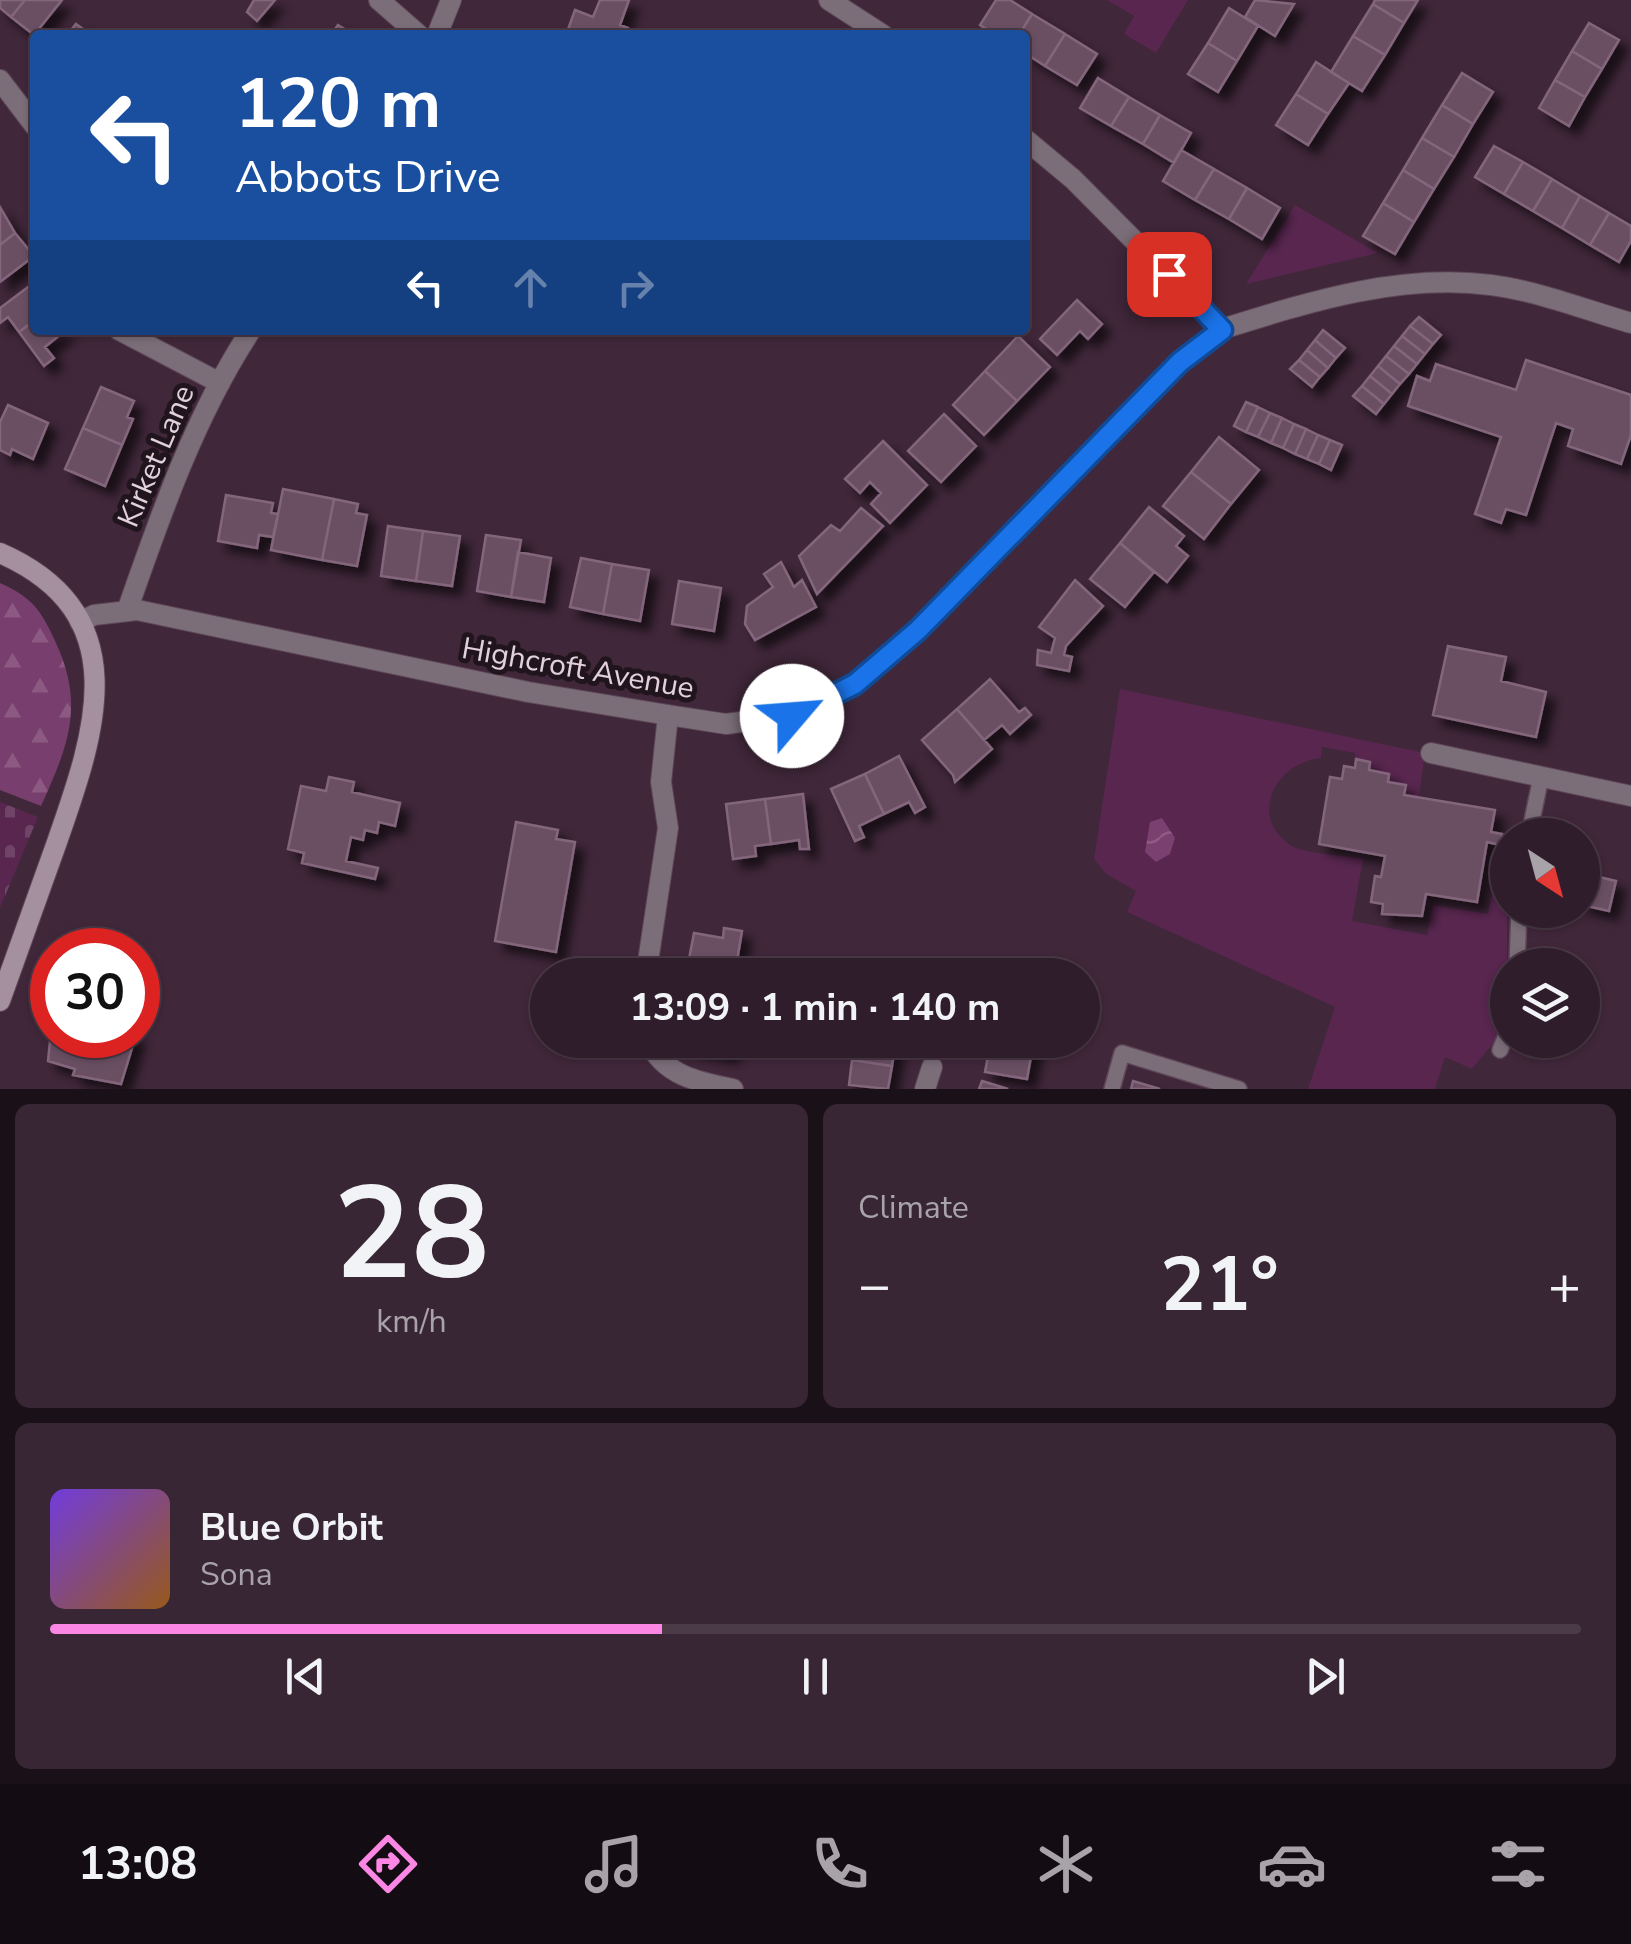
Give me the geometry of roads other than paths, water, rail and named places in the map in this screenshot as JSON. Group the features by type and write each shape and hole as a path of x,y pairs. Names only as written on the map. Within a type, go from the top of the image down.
{"main road":[{"path":"0,554 51,580 74,607 93,655 96,695 83,769 0,1001"}],"street":[{"path":"379,0 412,30"},
{"path":"439,30 452,0"},
{"path":"829,0 875,30"},
{"path":"0,80 30,119"},
{"path":"1030,144 1073,179 1222,330"},
{"name":"Highcroft Avenue","path":"80,622 94,614 161,614 528,692 668,716 726,724 792,716 855,684 918,630 1180,362 1222,330 1316,299 1426,282 1493,285 1631,324"},
{"path":"129,335 220,383"},
{"name":"Kirket Lane","path":"127,612 185,459 220,383 248,335"},
{"path":"649,958 668,828 661,782 668,716"},
{"path":"1430,753 1631,796"},
{"path":"656,1058 695,1082 733,1089"},
{"path":"925,1089 932,1068"}],"lane":[{"path":"1533,818 1541,777"},
{"path":"1112,1089 1122,1054 1239,1089"}],"water":[{"path":"1162,818 1175,838 1170,854 1156,862 1145,852 1150,822"}]}
